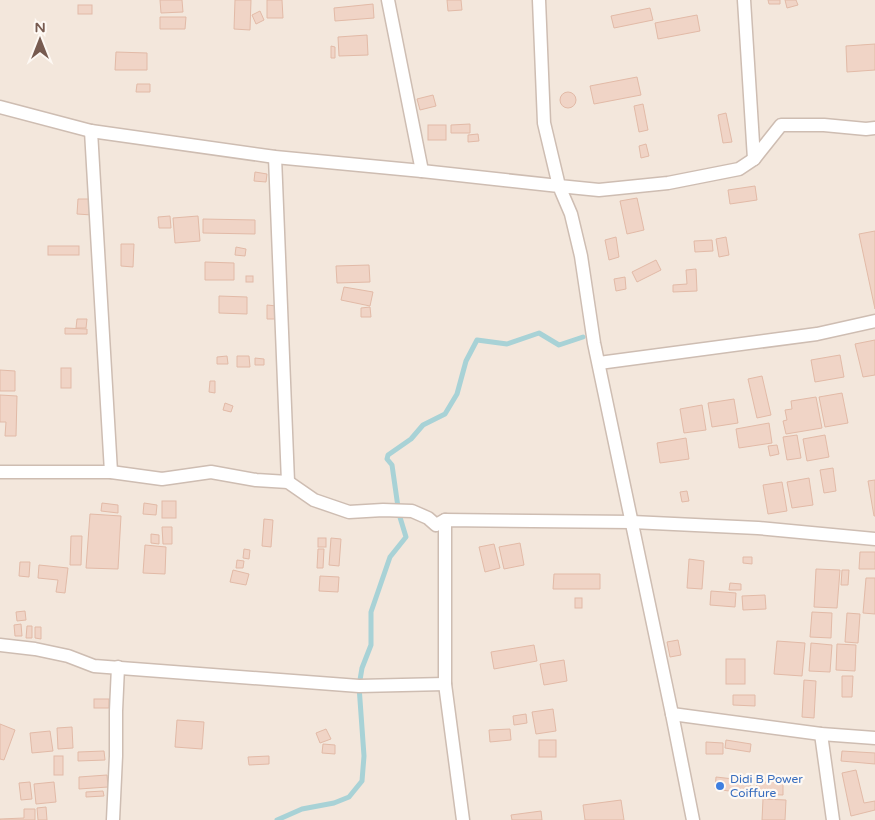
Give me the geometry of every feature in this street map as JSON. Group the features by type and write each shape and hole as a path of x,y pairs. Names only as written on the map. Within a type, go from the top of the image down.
{"street":[{"path":"388,0 422,171"},
{"path":"539,0 544,123 559,186 571,214 581,256 594,343 672,714 692,820"},
{"path":"744,0 754,159"},
{"path":"0,107 92,131 275,157 599,190 668,183 739,169 754,159 782,125 875,128"},
{"path":"92,131 111,472"},
{"path":"275,157 288,482"},
{"path":"599,363 817,334 875,321"},
{"path":"0,472 111,472 162,479 211,472 256,480 288,482 314,500 349,512 412,510 428,518 436,525 445,520 632,522 758,528 875,539"},
{"path":"445,520 445,684 463,820"},
{"path":"0,645 35,649 68,656 94,666 359,686 445,684"},
{"path":"113,820 118,667"},
{"path":"672,714 821,734 875,738"},
{"path":"821,734 833,820"}],"shaded area":[{"path":"0,0 875,0 875,820 0,820"}],"building":[{"path":"160,0 182,0 183,12 161,13"},
{"path":"235,0 251,0 250,30 234,29"},
{"path":"267,0 282,0 283,18 267,18"},
{"path":"447,0 461,0 462,10 448,11"},
{"path":"768,0 780,0 780,4 769,4"},
{"path":"785,0 796,0 798,5 787,8"},
{"path":"373,4 374,18 335,21 334,8"},
{"path":"78,5 92,5 92,14 78,14"},
{"path":"650,8 653,20 614,28 611,16"},
{"path":"260,11 264,20 256,24 252,15"},
{"path":"697,15 700,31 658,39 655,23"},
{"path":"160,17 186,17 185,29 160,29"},
{"path":"367,35 368,55 339,56 338,37"},
{"path":"875,44 875,70 847,72 846,46"},
{"path":"331,46 335,47 335,58 331,58"},
{"path":"116,52 147,53 147,70 115,70"},
{"path":"637,77 641,95 594,104 590,86"},
{"path":"137,84 150,84 150,92 136,92"},
{"path":"568,92 576,100 568,108 560,100"},
{"path":"433,95 436,106 420,110 417,99"},
{"path":"643,104 648,130 639,132 634,106"},
{"path":"726,113 732,142 723,143 718,115"},
{"path":"470,124 470,133 451,133 451,125"},
{"path":"428,125 446,125 446,140 428,140"},
{"path":"478,134 479,141 468,142 468,135"},
{"path":"646,144 649,156 641,158 639,146"},
{"path":"255,172 267,174 266,182 254,181"},
{"path":"755,186 757,200 730,204 728,190"},
{"path":"637,198 644,230 627,234 620,201"},
{"path":"78,199 92,199 92,215 77,214"},
{"path":"170,216 171,228 159,228 158,217"},
{"path":"198,216 200,241 175,243 173,218"},
{"path":"203,219 255,220 255,234 203,233"},
{"path":"875,231 875,309 859,234"},
{"path":"616,237 619,257 609,260 605,240"},
{"path":"726,237 729,255 719,257 716,239"},
{"path":"712,240 713,251 695,252 694,241"},
{"path":"121,244 134,244 133,267 121,266"},
{"path":"48,246 79,246 79,255 48,255"},
{"path":"236,247 246,249 245,256 235,255"},
{"path":"656,260 661,270 637,282 632,272"},
{"path":"205,262 234,263 234,280 205,280"},
{"path":"369,265 370,282 337,283 336,266"},
{"path":"696,269 697,291 673,292 673,285 687,284 686,270"},
{"path":"246,276 253,276 253,282 246,282"},
{"path":"625,277 626,289 616,291 614,279"},
{"path":"344,287 373,292 370,306 341,300"},
{"path":"219,296 247,297 247,314 219,313"},
{"path":"267,305 277,306 277,319 267,319"},
{"path":"370,307 371,317 361,317 361,308"},
{"path":"77,319 87,319 86,328 76,328"},
{"path":"65,328 87,329 87,334 65,334"},
{"path":"875,340 875,375 863,377 855,344"},
{"path":"840,355 844,377 815,382 811,360"},
{"path":"227,356 228,364 217,364 217,357"},
{"path":"237,356 249,356 250,367 237,367"},
{"path":"255,358 264,359 264,365 255,365"},
{"path":"61,368 71,368 71,388 61,388"},
{"path":"0,370 15,371 15,391 0,391"},
{"path":"762,376 771,415 757,418 748,379"},
{"path":"210,381 215,381 215,393 209,392"},
{"path":"842,393 848,423 825,427 819,397"},
{"path":"0,395 17,396 16,436 5,436 6,422 0,422"},
{"path":"816,397 822,428 786,434 783,421 787,420 785,410 792,409 791,401"},
{"path":"734,399 738,423 712,427 708,403"},
{"path":"225,403 233,406 231,412 223,410"},
{"path":"702,405 706,430 684,433 680,409"},
{"path":"769,423 772,443 739,448 736,429"},
{"path":"797,435 801,458 787,460 783,437"},
{"path":"825,435 829,457 807,461 803,439"},
{"path":"686,438 689,459 660,463 657,443"},
{"path":"777,445 779,454 770,456 768,446"},
{"path":"833,468 836,491 824,493 820,470"},
{"path":"809,478 813,505 792,508 787,482"},
{"path":"875,480 875,516 874,516 868,481"},
{"path":"782,482 787,511 768,514 763,485"},
{"path":"687,491 689,501 682,502 680,492"},
{"path":"162,501 176,501 176,518 162,518"},
{"path":"102,503 118,505 118,513 101,511"},
{"path":"144,503 157,505 156,515 143,514"},
{"path":"90,514 121,516 118,569 86,568"},
{"path":"264,519 273,520 271,547 262,546"},
{"path":"162,527 172,527 172,544 163,544"},
{"path":"151,534 159,535 159,544 151,543"},
{"path":"71,536 82,536 81,565 70,565"},
{"path":"318,538 326,538 326,547 318,547"},
{"path":"331,538 341,539 339,566 329,565"},
{"path":"520,543 524,565 504,569 499,547"},
{"path":"494,544 500,568 485,572 479,547"},
{"path":"145,545 166,547 165,574 143,573"},
{"path":"244,549 250,550 249,559 243,558"},
{"path":"318,549 324,549 323,568 317,568"},
{"path":"860,552 875,552 875,569 859,569"},
{"path":"743,557 752,557 752,564 743,563"},
{"path":"689,559 704,561 702,589 687,588"},
{"path":"237,560 244,561 243,568 236,568"},
{"path":"20,562 30,562 29,577 19,576"},
{"path":"39,565 68,568 65,593 56,592 58,580 38,578"},
{"path":"816,569 840,570 837,608 814,607"},
{"path":"233,570 249,574 246,585 230,582"},
{"path":"842,570 849,570 848,585 841,585"},
{"path":"554,574 600,574 600,589 553,589"},
{"path":"320,576 339,577 338,592 319,591"},
{"path":"866,578 875,578 875,614 863,613"},
{"path":"730,583 741,584 741,590 729,590"},
{"path":"711,591 736,593 735,607 710,605"},
{"path":"765,595 766,609 743,610 742,596"},
{"path":"575,598 582,598 582,608 575,608"},
{"path":"25,611 26,620 17,621 16,612"},
{"path":"812,612 832,613 831,638 810,637"},
{"path":"847,613 860,614 858,643 845,642"},
{"path":"21,624 22,636 15,636 14,625"},
{"path":"27,626 32,626 32,638 26,638"},
{"path":"35,627 41,627 41,639 35,638"},
{"path":"678,640 681,655 670,657 667,642"},
{"path":"777,641 805,643 802,676 774,674"},
{"path":"811,643 832,645 830,672 809,671"},
{"path":"837,644 856,645 855,671 836,670"},
{"path":"534,645 537,661 494,669 491,652"},
{"path":"726,659 745,659 745,684 726,684"},
{"path":"564,660 567,681 544,685 540,664"},
{"path":"842,676 853,676 852,697 842,697"},
{"path":"804,680 816,681 814,718 802,717"},
{"path":"733,695 755,695 755,706 733,705"},
{"path":"94,699 109,699 109,708 94,708"},
{"path":"553,709 556,731 536,734 532,712"},
{"path":"526,714 527,723 514,725 513,716"},
{"path":"177,720 204,722 202,749 175,747"},
{"path":"0,724 15,730 4,760 0,759"},
{"path":"72,727 73,748 58,749 57,728"},
{"path":"326,729 331,739 320,743 316,733"},
{"path":"510,729 511,740 490,742 489,730"},
{"path":"50,731 53,751 32,753 30,733"},
{"path":"539,740 556,740 556,757 539,757"},
{"path":"726,740 751,744 750,752 725,748"},
{"path":"706,742 723,743 723,754 706,754"},
{"path":"323,744 335,745 335,754 322,753"},
{"path":"104,751 105,760 78,761 78,752"},
{"path":"842,751 875,753 875,764 841,761"},
{"path":"54,756 63,756 63,775 54,775"},
{"path":"269,756 269,764 249,765 248,757"},
{"path":"856,770 864,803 875,801 875,810 851,816 842,773"},
{"path":"107,775 108,787 79,789 79,777"},
{"path":"716,777 751,781 750,794 715,789"},
{"path":"30,782 32,799 21,800 19,783"},
{"path":"54,782 56,802 36,804 34,784"},
{"path":"757,782 783,782 783,795 756,794"},
{"path":"103,791 104,796 86,797 86,792"},
{"path":"763,799 786,800 785,820 762,820"},
{"path":"621,800 624,820 585,820 583,805"},
{"path":"46,807 47,820 38,820 37,808"},
{"path":"24,809 35,809 35,820 0,820 24,818"},
{"path":"541,811 542,820 512,820 511,815"}],"waterway":[{"path":"277,820 302,809 334,803 349,797 362,781 364,756 359,686 362,668 371,645 371,612 390,557 406,537 399,514 392,465 387,459 388,455 411,439 423,425 445,414 457,394 466,361 477,340 507,344 539,333 559,345 583,337"}],"place":[{"name":"Didi B Power Coiffure","path":"720,786"}]}
